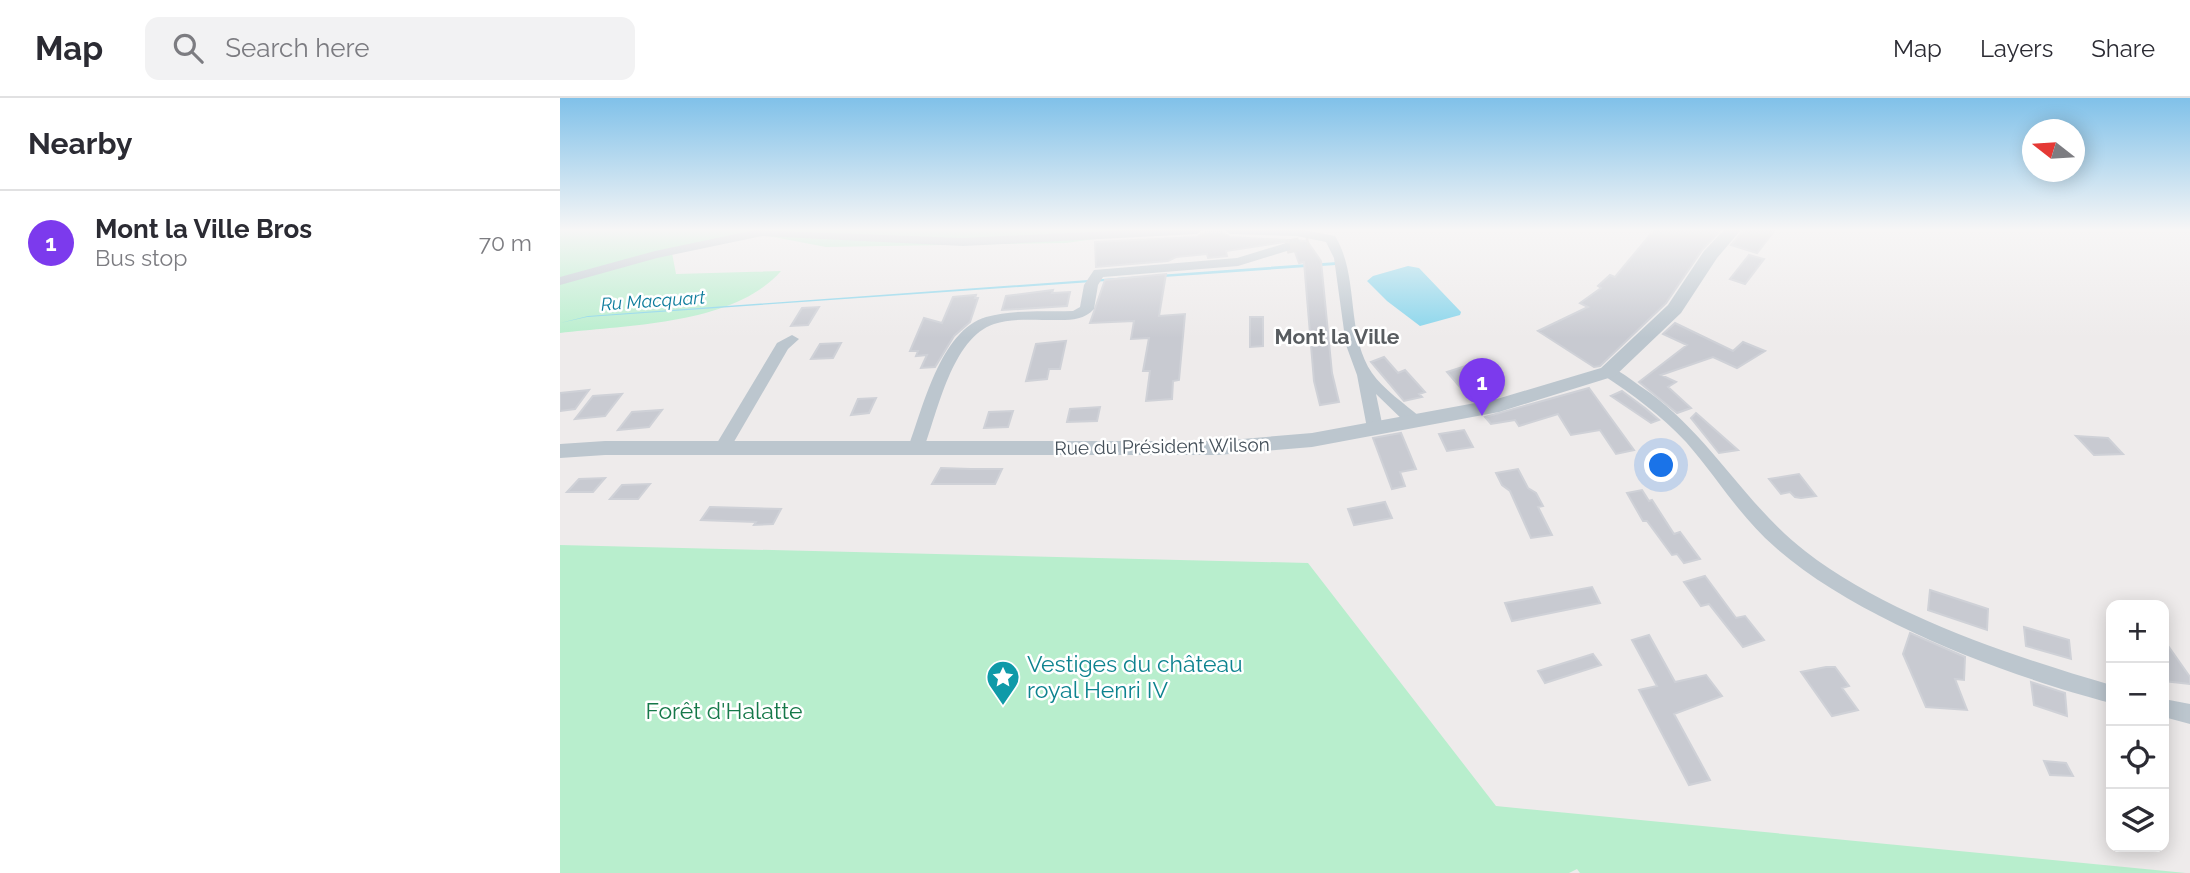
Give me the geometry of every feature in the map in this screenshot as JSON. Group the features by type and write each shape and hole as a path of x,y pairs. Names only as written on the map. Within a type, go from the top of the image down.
{"street":[{"path":"560,281 614,266"},
{"path":"916,448 956,347 971,329 989,321 1076,315 1087,309 1093,280 1099,273 1185,266"},
{"path":"1341,266 1353,345 1365,375 1375,428"},
{"name":"Rue du Président Wilson","path":"560,451 605,448 1218,449 1312,440 1499,405 1608,372 1675,309 1703,266"},
{"path":"722,448 782,346 792,340"},
{"path":"1608,372 1648,398 1677,423 1734,492 1780,541 1833,582 1867,602 1997,658 2106,692"},
{"path":"1365,375 1414,421"},
{"path":"2169,709 2190,714"}],"green space":[{"path":"560,266 675,266 676,274 781,271 761,289 708,312 647,324 560,333"},
{"name":"Forêt d'Halatte","path":"560,545 1308,563 1496,806 2186,873 1580,873 1577,869 1569,873 560,873"}],"water":[{"path":"1279,266 1319,266 587,317 560,323 588,316"},
{"path":"1407,266 1419,268 1461,312 1460,315 1420,326 1387,301 1367,281 1373,276"}],"building":[{"path":"1304,266 1322,266 1332,373 1339,402 1320,405 1314,381"},
{"path":"1624,266 1691,266 1666,303 1600,366 1594,367 1538,331 1588,307 1580,303 1601,288 1598,286 1610,275 1615,277"},
{"path":"1740,266 1759,266 1745,284 1730,279"},
{"path":"1166,274 1159,316 1185,314 1179,380 1173,381 1172,399 1146,401 1150,371 1143,371 1149,338 1131,339 1134,321 1090,323 1105,280"},
{"path":"1053,290 1052,293 1070,292 1067,306 1002,310 1006,296"},
{"path":"976,295 975,298 978,298 970,322 954,336 935,367 921,368 927,355 916,356 918,351 910,351 924,318 942,323 953,297"},
{"path":"819,307 808,325 791,326 802,308"},
{"path":"1250,317 1263,317 1263,346 1250,347"},
{"path":"1675,323 1733,351 1743,342 1765,351 1737,368 1713,357 1661,375 1676,382 1668,387 1691,408 1677,413 1639,382 1687,345 1663,334"},
{"path":"1066,341 1060,369 1049,369 1047,379 1026,381 1036,344"},
{"path":"841,343 833,358 811,359 820,344"},
{"path":"1384,357 1398,373 1405,370 1425,392 1419,394 1422,397 1404,401 1371,362"},
{"path":"1469,365 1498,396 1472,401 1447,372"},
{"path":"1589,388 1634,450 1616,454 1600,430 1571,435 1558,414 1519,426 1515,420 1491,424 1485,417"},
{"path":"589,390 575,409 560,411 560,393"},
{"path":"1622,391 1659,420 1651,423 1611,396"},
{"path":"622,394 605,416 575,419 593,396"},
{"path":"876,398 869,413 851,415 858,399"},
{"path":"1100,407 1097,421 1067,422 1070,409"},
{"path":"662,410 649,427 618,430 632,412"},
{"path":"1013,411 1008,427 984,428 989,412"},
{"path":"1696,413 1738,450 1719,453 1691,418"},
{"path":"1464,430 1473,447 1447,451 1439,434"},
{"path":"1401,433 1416,469 1400,472 1405,486 1392,489 1373,438"},
{"path":"2076,436 2108,438 2123,454 2094,455"},
{"path":"941,468 1002,469 995,484 932,484"},
{"path":"1518,469 1528,488 1536,493 1543,506 1538,507 1552,535 1531,538 1510,491 1502,485 1496,473"},
{"path":"1799,474 1816,496 1801,498 1790,492 1781,494 1769,479"},
{"path":"605,478 593,492 567,492 579,479"},
{"path":"650,484 638,499 610,499 622,485"},
{"path":"1642,490 1649,501 1652,500 1674,534 1680,532 1700,559 1684,563 1677,554 1672,555 1647,521 1643,521 1627,493"},
{"path":"1385,502 1392,518 1354,525 1348,509"},
{"path":"710,507 781,509 773,524 754,525 756,522 701,520"},
{"path":"1705,576 1736,618 1745,616 1764,640 1743,647 1709,604 1701,606 1684,582"},
{"path":"1592,587 1600,603 1512,621 1505,603"},
{"path":"1930,590 1988,609 1987,630 1928,610"},
{"path":"2024,627 2069,640 2071,659 2026,646"},
{"path":"1910,633 1965,657 1964,680 1955,679 1967,710 1926,707 1903,654"},
{"path":"1649,635 1675,682 1706,675 1722,696 1674,714 1710,780 1689,785 1639,690 1657,686 1632,640"},
{"path":"2169,647 2190,677 2190,684 2169,682"},
{"path":"1593,654 1601,665 1545,683 1538,671"},
{"path":"1835,667 1849,686 1842,688 1858,710 1832,716 1801,672"},
{"path":"2031,682 2065,693 2067,716 2034,705"},
{"path":"2044,761 2066,763 2073,776 2050,775"}],"place":[{"name":"Mont la Ville Bros","path":"1482,416"},
{"name":"Vestiges du château royal Henri IV","path":"1003,707"}],"district":[{"name":"Mont la Ville","path":"1337,337"}],"water label":[{"name":"Ru Macquart","path":"653,301"}]}
